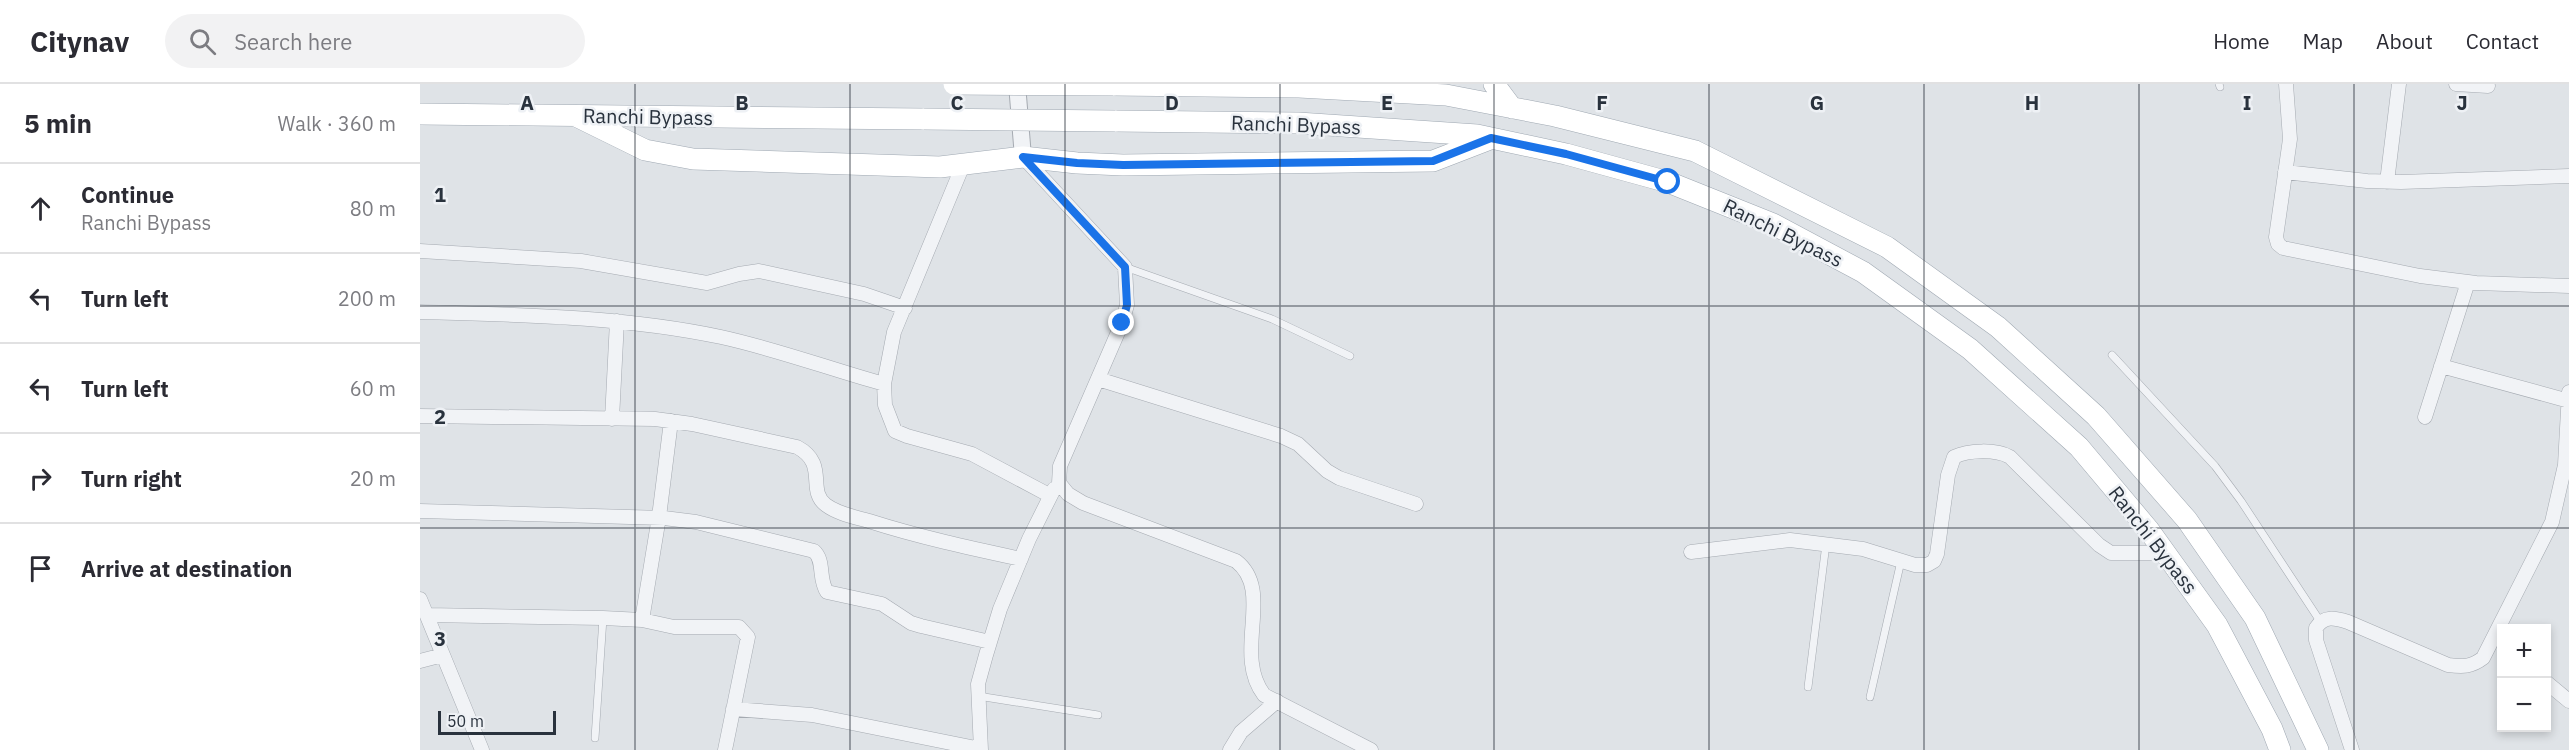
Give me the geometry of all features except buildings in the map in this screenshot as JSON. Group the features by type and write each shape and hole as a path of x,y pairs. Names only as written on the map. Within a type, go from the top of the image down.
{"main road":[{"name":"Ranchi Bypass","path":"954,84 1322,88 1446,95 1695,151 1887,247 1998,327 2096,416 2187,520 2255,618 2318,750"},
{"path":"1494,84 1512,108"},
{"name":"Ranchi Bypass","path":"420,114 1298,123 1412,129 1491,138 1566,154 1668,182 1773,224 1863,272 1970,349 2079,447 2165,553 2217,625 2272,729 2280,750"},
{"path":"576,116 645,150 693,159 940,167 1023,157 1123,165 1433,161 1491,138"}],"street":[{"path":"733,709 812,715 981,750 978,684 990,642 1021,559 1049,495 1059,483 1060,466 1122,323 1127,305 1125,267 1023,157 1017,84"},
{"path":"2286,84 2290,139 2276,237 2278,244 2283,248 2420,276 2468,282 2569,286"},
{"path":"2387,182 2398,113 2399,84"},
{"path":"2456,84 2488,86"},
{"path":"963,165 894,332 884,384 885,405 895,431 972,454 1049,495"},
{"path":"2285,172 2387,182 2569,176"},
{"path":"420,251 581,261 707,283 739,274 759,272 864,294 905,308"},
{"path":"2425,417 2468,282"},
{"path":"420,312 570,316 617,321 723,338 884,384"},
{"path":"612,419 617,321"},
{"path":"2441,366 2569,401"},
{"path":"1098,379 1281,436 1298,444 1327,471 1339,478 1416,504"},
{"path":"2505,624 2552,522 2565,465 2569,392"},
{"path":"420,416 671,421 797,447 805,452 814,463 820,498 825,505 839,512 907,533 1021,559"},
{"path":"642,620 659,517 671,421"},
{"path":"1690,552 1790,540 1863,549 1901,561 1927,565 1934,561 1937,554 1948,475 1954,457 1960,454 1995,452 2010,457 2099,545 2111,553 2165,553"},
{"path":"1059,483 1068,494 1083,503 1236,561 1245,568 1254,593 1252,671 1255,682 1264,695 1367,749"},
{"path":"420,511 659,517 696,522 813,551 819,558 821,581 826,591 882,604 911,623 990,642"},
{"path":"420,600 482,750"},
{"path":"427,615 603,618 642,620 674,627 739,627 748,637 747,648 725,750"},
{"path":"2352,750 2316,639 2316,628 2320,621 2334,618 2348,622 2448,665 2464,667 2474,665 2483,658 2497,641"},
{"path":"420,661 443,656"},
{"path":"2551,685 2569,701"},
{"path":"1230,750 1241,732 1277,701"}],"lane":[{"path":"1125,267 1272,319 1350,356"},
{"path":"2112,355 2215,466 2241,501 2320,621"},
{"path":"1808,687 1826,544"},
{"path":"1870,697 1901,561"},
{"path":"595,738 603,618"},
{"path":"978,696 1098,715"}],"route":[{"path":"1122,323 1127,305 1125,267 1023,157 1047,161 1123,165 1433,161 1491,138 1566,154 1668,182"}]}
